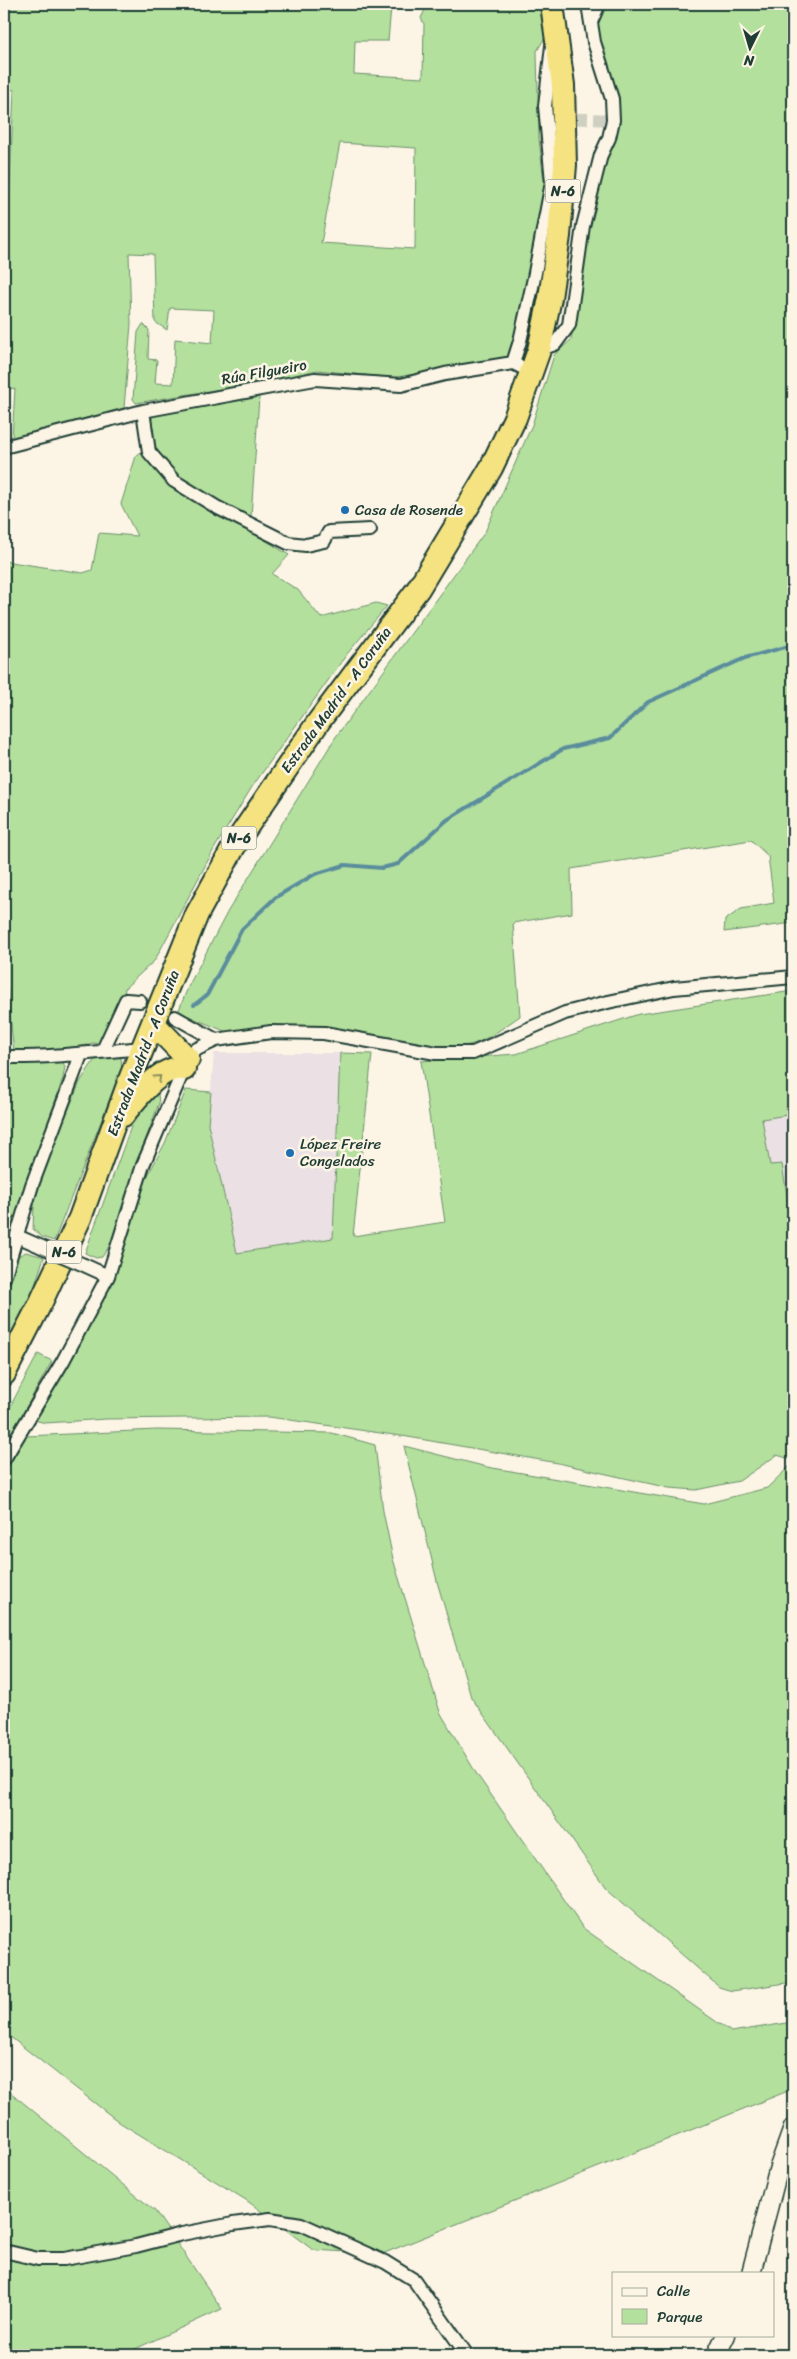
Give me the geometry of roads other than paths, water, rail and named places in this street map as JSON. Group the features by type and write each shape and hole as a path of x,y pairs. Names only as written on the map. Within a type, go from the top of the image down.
{"highway":[{"name":"Estrada Madrid - A Coruña","path":"4,1374 41,1302 80,1218 143,1048 198,914 237,841 319,721 418,589 491,468 515,418 522,367 539,350 558,245 565,165 563,85 552,4"},
{"path":"114,1125 143,1091 166,1070 186,1064 153,1023"}],"street":[{"path":"539,350 555,344 569,325 583,226 601,156 610,138 613,120 612,99 601,71 588,4"},
{"path":"591,22 599,4"},
{"path":"522,367 520,341 552,182 545,98 549,54 557,31"},
{"name":"Rúa Filgueiro","path":"4,447 143,411 315,379 400,385 445,374 522,367"},
{"path":"143,411 149,452 156,462 174,481 218,508 288,543 306,545 324,540 329,532 370,530"},
{"path":"4,1459 63,1361 108,1276 143,1166 186,1064 195,1050 216,1040 271,1032 324,1033 436,1053 473,1053 566,1013 608,1002 674,988 793,977"},
{"path":"103,1050 126,1000 140,1001"},
{"path":"175,1017 216,1040"},
{"path":"4,1057 81,1055 103,1050 143,1048"},
{"path":"4,1278 32,1185 81,1055"},
{"path":"17,1236 108,1276"},
{"path":"751,2272 779,2168 793,2128"},
{"path":"4,2251 38,2259 64,2259 136,2246 182,2234 233,2224 270,2219 300,2224 385,2262 414,2280 467,2355"},
{"path":"716,2355 726,2336"}],"waterway":[{"path":"194,1005 207,995 242,929 276,897 315,874 345,865 382,868 398,864 447,820 563,749 610,738 648,702 745,658 793,645"}],"tunnel":[{"path":"558,118 613,120"}],"place":[{"name":"Casa de Rosende","path":"345,510"},
{"name":"López Freire Congelados","path":"290,1153"}]}
